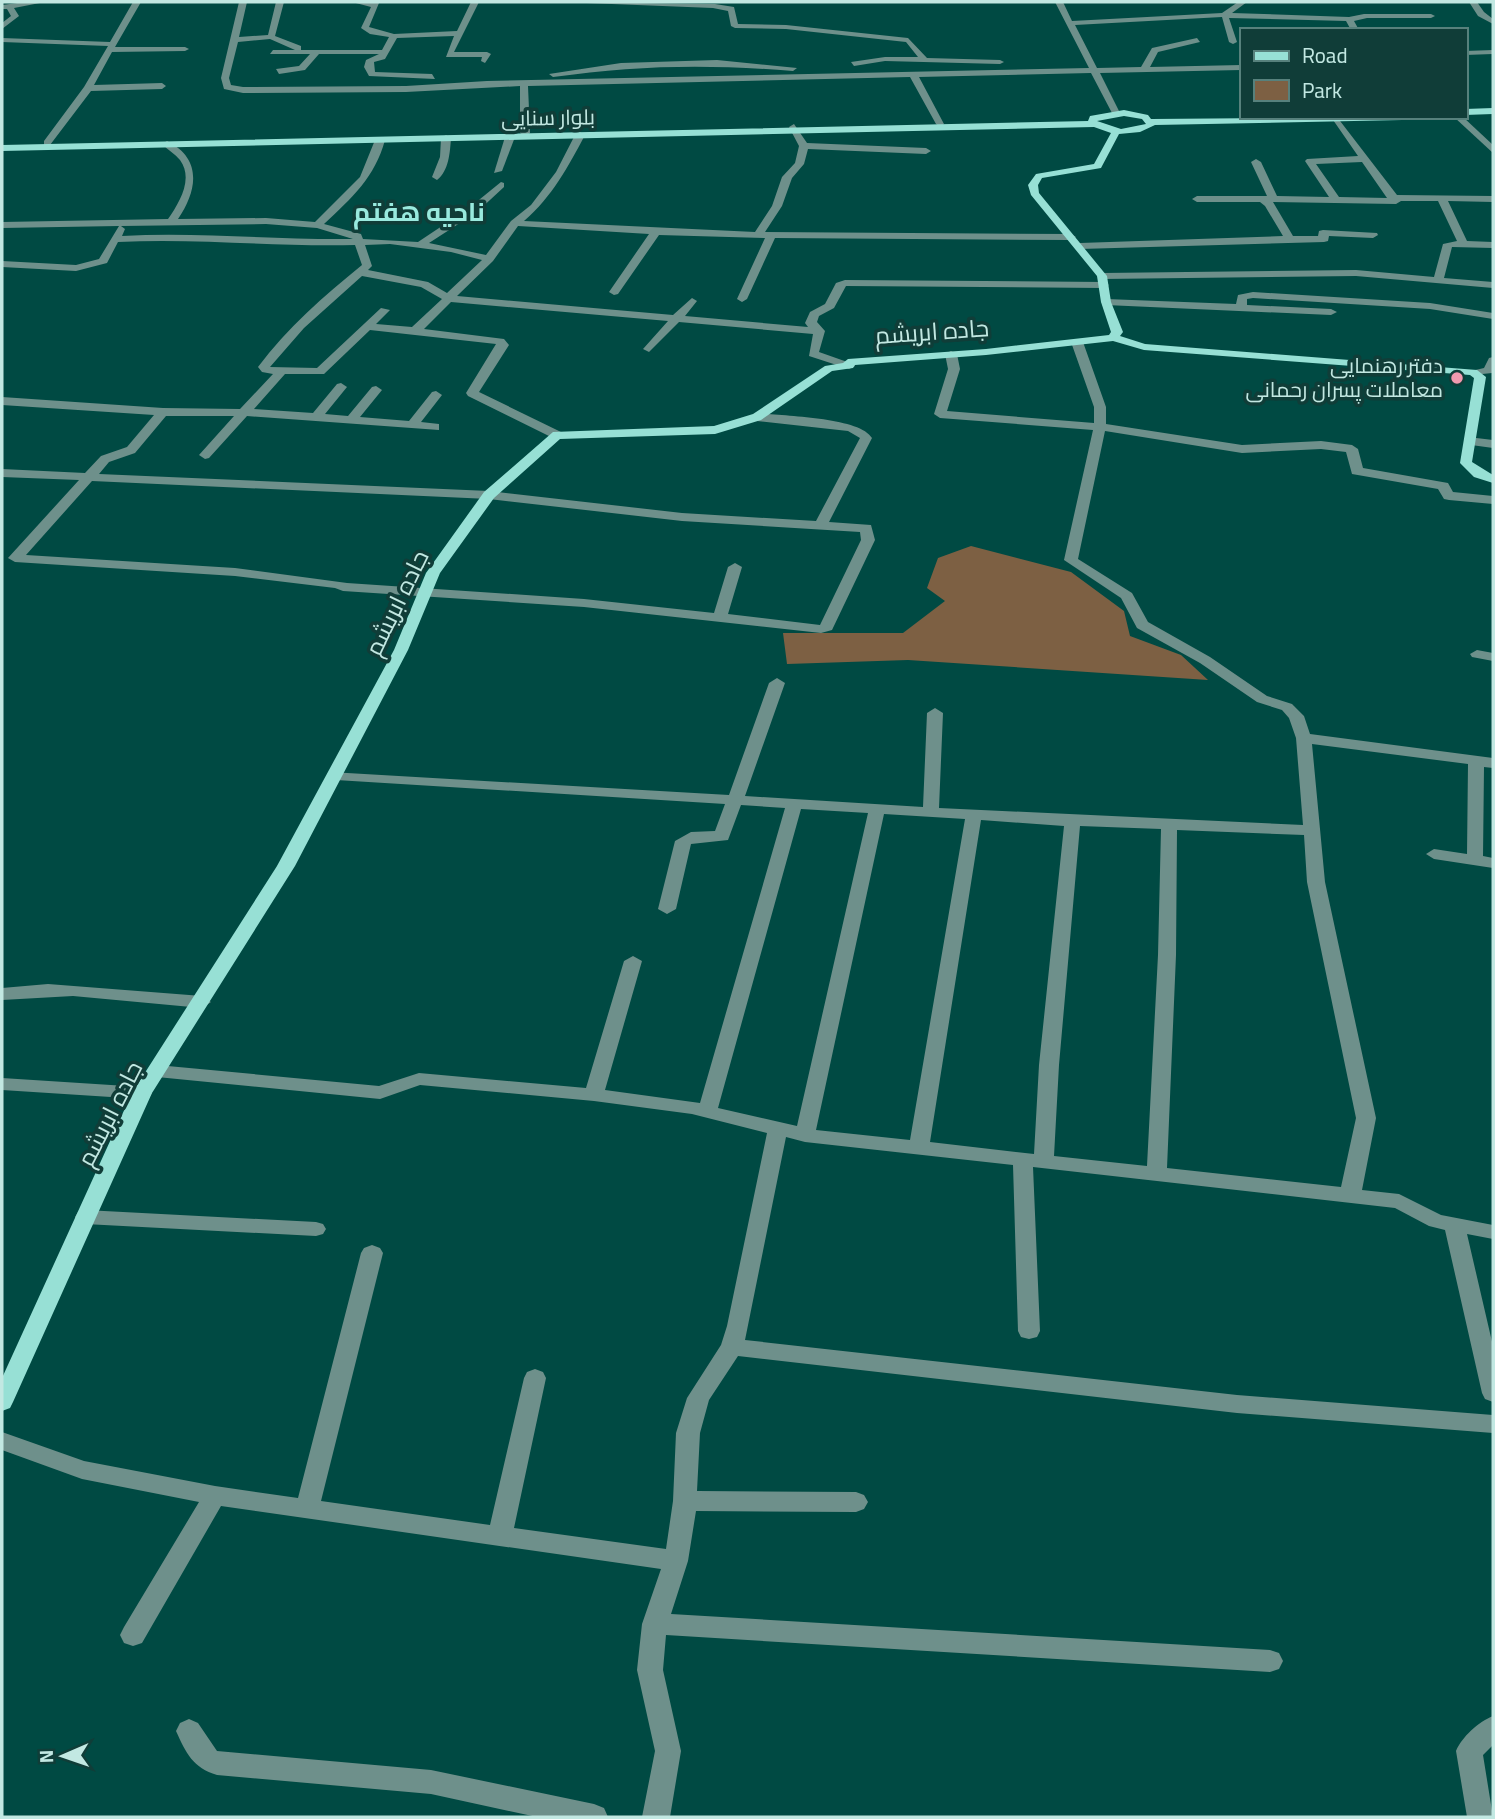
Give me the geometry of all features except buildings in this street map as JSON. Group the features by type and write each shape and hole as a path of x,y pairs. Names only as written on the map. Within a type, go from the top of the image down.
{"main road":[{"path":"1240,117 1151,121 1139,130 1117,130 1093,122 1096,116 1116,113 1151,121 1334,119"},
{"path":"1467,114 1493,113"},
{"name":"بلوار سنایی","path":"2,146 525,132 1093,122"},
{"name":"بلوار سنایی","path":"2,146 510,137 1093,122"},
{"path":"1117,130 1098,166 1051,173 1033,181 1034,193 1080,246 1103,281 1106,302 1117,332 1113,338 1144,347 1473,372 1480,377 1466,463 1479,474 1493,478"},
{"name":"جاده ابریشم","path":"2,1402 142,1093 286,866 401,650 425,593 454,539 489,495 556,435 715,430 757,417 829,368 849,366 848,362 1113,338"}],"street":[{"path":"6,6 41,2"},
{"path":"47,143 88,88 137,2"},
{"path":"243,2 225,78 227,87 257,91 913,74 1098,72 1240,66"},
{"path":"271,37 281,2"},
{"path":"356,2 376,5 365,27 373,32 394,36 460,33"},
{"path":"475,2 449,55 487,54 485,61"},
{"path":"565,2 711,4 719,9 731,9 735,26 798,28 908,40 925,60"},
{"path":"1059,2 1098,72 1116,113"},
{"path":"1473,2 1480,13 1493,22"},
{"path":"1366,3 1368,16"},
{"path":"1181,18 1176,7 1239,4"},
{"path":"1224,15 1239,4"},
{"path":"2,27 15,16 6,6"},
{"path":"1071,23 1224,15 1349,19 1368,16 1431,16"},
{"path":"1224,15 1230,24 1233,42"},
{"path":"1349,19 1354,28"},
{"path":"394,36 382,57 370,60 368,67 372,74 452,78 450,86"},
{"path":"234,40 271,37 297,47 300,52"},
{"path":"2,40 185,49"},
{"path":"1144,69 1155,50 1197,40"},
{"path":"279,71 305,68 311,64 316,51"},
{"path":"273,52 385,52"},
{"path":"1467,53 1493,52"},
{"path":"843,65 870,64 885,59 1042,62 1046,72"},
{"path":"487,84 493,77 573,73 621,65 717,62 811,70 817,65"},
{"path":"1467,62 1493,62"},
{"path":"913,74 940,124"},
{"path":"524,84 525,132"},
{"path":"88,88 162,86"},
{"path":"1197,199 1395,201 1334,119"},
{"path":"1460,119 1493,150"},
{"path":"758,236 777,206 788,177 799,164 804,146 795,129"},
{"path":"415,331 489,260 515,223 534,206 560,173 580,135"},
{"path":"496,171 510,137"},
{"path":"437,177 444,157 446,138"},
{"path":"317,225 367,178 375,165 380,139"},
{"path":"167,144 185,160 190,183 189,197 171,223"},
{"path":"804,146 926,151"},
{"path":"1337,201 1310,161 1364,159"},
{"path":"1256,162 1269,204 1290,239"},
{"path":"421,244 473,210 501,185"},
{"path":"1392,198 1493,198"},
{"path":"1442,198 1463,244"},
{"path":"2,225 266,220 317,225 348,231 357,236 367,266 326,300 264,367 266,370 320,372 385,310"},
{"path":"2,264 86,266 103,261 124,223"},
{"path":"515,223 654,233 758,236 1071,237"},
{"path":"1080,246 1324,239 1323,233 1330,232 1373,235"},
{"path":"614,292 654,233"},
{"path":"114,239 174,236 297,243 390,241 421,244 489,260"},
{"path":"742,299 771,236"},
{"path":"1438,281 1448,244 1493,246"},
{"path":"360,272 424,284 449,299 819,331"},
{"path":"819,331 811,323 814,314 830,306 840,285 845,283 1103,281 1289,272 1356,273 1493,285"},
{"path":"1241,308 1242,297 1253,295 1430,306 1493,316"},
{"path":"649,349 692,302"},
{"path":"1106,302 1331,312"},
{"path":"369,327 500,341 503,345 472,393 556,435"},
{"path":"819,331 813,354 849,366"},
{"path":"1077,342 1100,407 1100,427 1071,560 1127,596 1142,625 1205,660 1262,699 1287,707 1296,716 1304,738 1316,882 1366,1118 1350,1196"},
{"path":"951,354 954,369 940,414 1100,427 1242,449 1321,445 1352,449 1357,471 1443,486 1450,496 1493,500"},
{"path":"1473,372 1488,371 1493,360"},
{"path":"205,455 282,371"},
{"path":"317,416 341,387"},
{"path":"352,419 376,390"},
{"path":"413,424 436,395"},
{"path":"2,401 163,412 317,416 435,427"},
{"path":"2,473 90,478 489,495 631,512 868,530 868,540 856,572 827,627 821,629 584,603 343,587 339,584 235,572 15,558 90,478 105,459 131,450 163,412"},
{"path":"757,417 850,428 863,433 866,438 821,525"},
{"path":"1468,441 1493,444"},
{"path":"720,616 735,567"},
{"path":"1476,653 1493,657"},
{"path":"667,909 683,841 691,837 722,836 776,683"},
{"path":"931,811 935,713"},
{"path":"1304,738 1485,762 1475,860"},
{"path":"336,775 1070,821 1311,830"},
{"path":"707,1112 794,804"},
{"path":"805,1135 877,808"},
{"path":"919,1148 974,815"},
{"path":"1029,1331 1034,1161 1049,1065 1072,826 1070,821"},
{"path":"1157,1174 1167,955 1169,825"},
{"path":"1434,854 1493,863"},
{"path":"594,1095 633,961"},
{"path":"2,994 18,996 43,989 76,990 202,1002"},
{"path":"157,1071 380,1093 419,1079 594,1095 707,1112 805,1135 1399,1201 1436,1221 1493,1232"},
{"path":"2,1084 142,1093"},
{"path":"656,1817 668,1751 650,1670 655,1624 676,1562 685,1501 688,1433 698,1398 732,1347 778,1129"},
{"path":"85,1217 316,1229"},
{"path":"1454,1225 1493,1392"},
{"path":"307,1509 372,1253"},
{"path":"732,1347 1237,1405 1493,1424"},
{"path":"500,1536 535,1378"},
{"path":"2,1441 82,1470 215,1496 676,1562"},
{"path":"133,1635 215,1496"},
{"path":"685,1501 856,1502"},
{"path":"655,1624 1270,1661"},
{"path":"1488,1817 1481,1817 1469,1751 1493,1728"},
{"path":"189,1731 207,1760 217,1763 431,1782 513,1809 594,1817"}],"green space":[{"path":"971,546 1071,572 1124,611 1130,636 1181,655 1208,680 908,660 787,664 783,633 903,633 945,601 927,588 938,558"}],"place":[{"name":"دفتر رهنمایی معاملات پسران رحمانی","path":"1457,378"}],"district":[{"name":"ناحیه هفتم","path":"419,212"}]}
